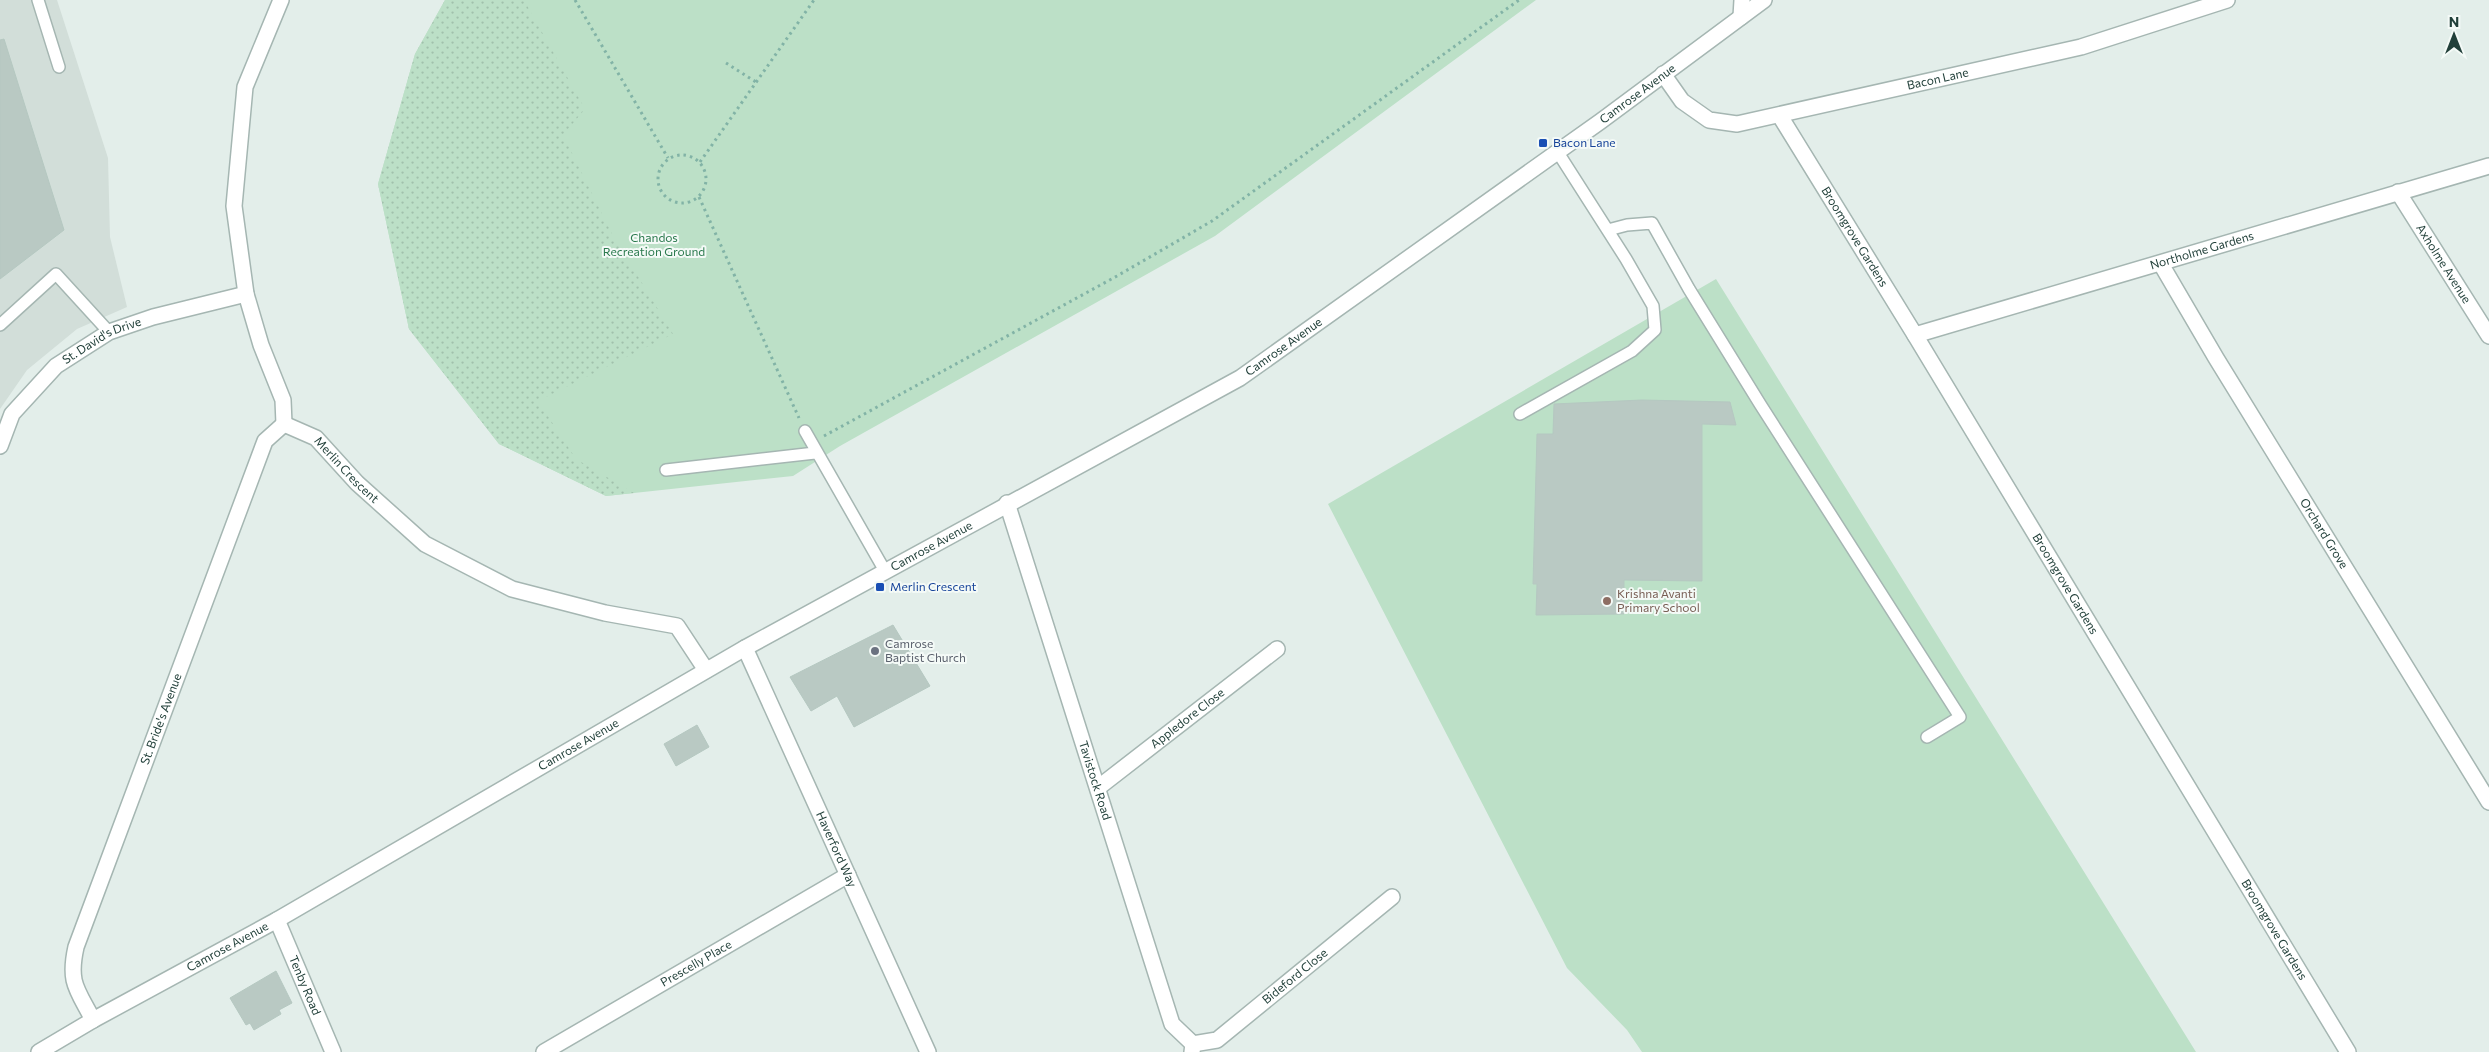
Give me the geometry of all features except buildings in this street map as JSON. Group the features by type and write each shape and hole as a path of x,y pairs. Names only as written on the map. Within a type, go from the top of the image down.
{"street":[{"path":"1741,16 1742,0"},
{"name":"Camrose Avenue","path":"43,1051 93,1020 277,920 745,648 1007,503 1240,378 1764,0"},
{"name":"Bacon Lane","path":"1663,74 1682,101 1709,120 1737,124 2081,48 2227,0"},
{"path":"276,2 245,87 234,206 246,294 261,345 283,400 284,424"},
{"name":"Broomgrove Gardens","path":"1780,116 1915,335 2348,1052"},
{"name":"Northolme Gardens","path":"1915,335 2489,166"},
{"name":"Axholme Avenue","path":"2398,192 2489,336"},
{"name":"Orchard Grove","path":"2161,264 2221,367 2489,802"},
{"name":"St. David's Drive","path":"0,446 12,414 56,366 109,332 153,317 246,294"},
{"name":"Merlin Crescent","path":"284,424 316,438 357,483 425,544 512,589 605,613 677,626 706,670"},
{"name":"St. Bride's Avenue","path":"93,1020 74,983 71,967 76,947 265,441 284,424"},
{"name":"Tavistock Road","path":"1007,503 1172,1024 1192,1048"},
{"name":"Haverford Way","path":"745,648 928,1052"},
{"name":"Appledore Close","path":"1098,787 1277,649"},
{"name":"Prescelly Place","path":"544,1052 848,874"},
{"name":"Bideford Close","path":"1192,1048 1217,1040 1392,898"},
{"name":"Tenby Road","path":"277,920 333,1052"}],"lane":[{"path":"38,0 59,67"},
{"path":"1520,414 1632,351 1655,330 1653,306 1608,230 1557,151"},
{"path":"1608,230 1627,225 1652,223 1689,289 1750,387 1960,717 1927,737"},
{"path":"0,326 56,274 109,332"},
{"path":"805,431 884,571"},
{"path":"666,470 813,448"}],"path":[{"path":"575,0 668,158"},
{"path":"700,162 814,0"},
{"path":"813,448 1212,221 1520,0"},
{"path":"726,63 756,82"},
{"path":"685,154 700,162 705,168 706,184 699,197 691,202 674,202 660,190 658,173 668,158 685,154"},
{"path":"699,197 805,431"}],"shaded area":[{"path":"0,0 57,0 108,158 110,237 127,307 77,329 27,370 0,409"}],"green space":[{"name":"Chandos Recreation Ground","path":"445,0 1536,0 1215,236 840,446 793,476 606,496 499,444 409,329 378,184 415,54"},
{"name":"Chandos Recreation Ground","path":"445,0 524,0 585,109 563,135 611,232 673,334 538,401 576,459 634,493 606,496 499,444 409,329 378,184 415,54"},
{"path":"1716,279 2196,1052 1642,1052 1627,1030 1567,968 1328,504"}],"place":[{"name":"Bacon Lane","path":"1543,143"},
{"name":"Merlin Crescent","path":"880,587"},
{"name":"Krishna Avanti Primary School","path":"1607,601"},
{"name":"Camrose Baptist Church","path":"875,651"}]}
